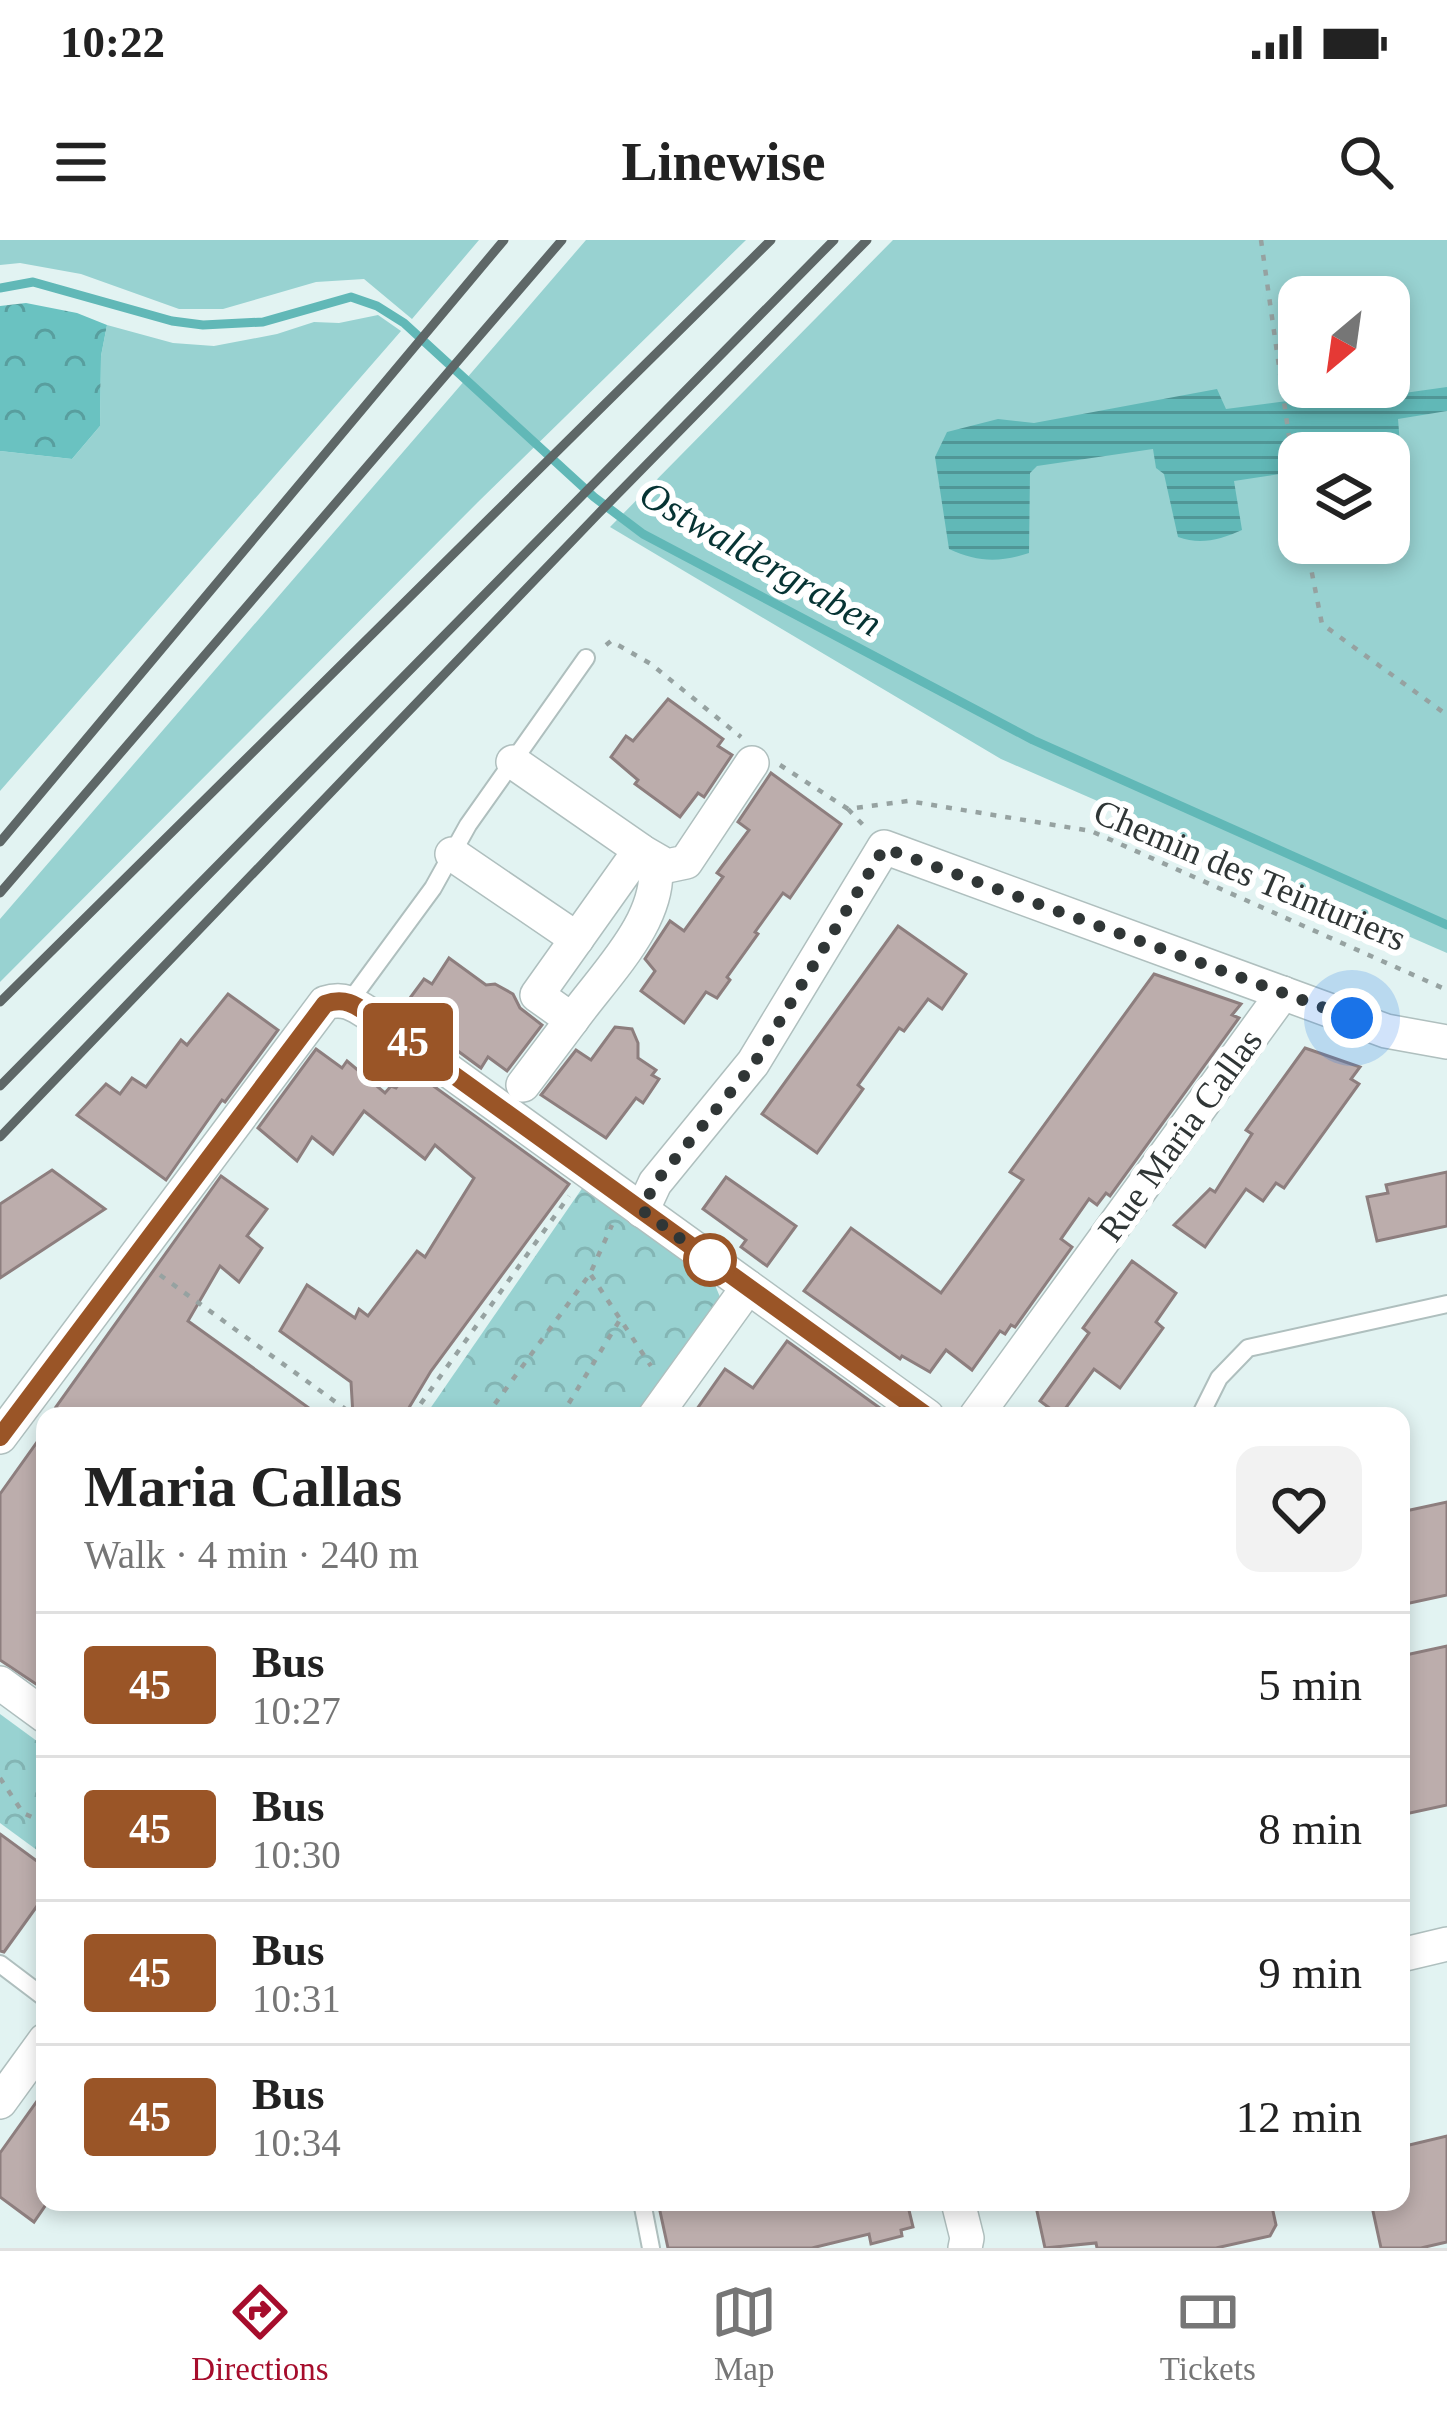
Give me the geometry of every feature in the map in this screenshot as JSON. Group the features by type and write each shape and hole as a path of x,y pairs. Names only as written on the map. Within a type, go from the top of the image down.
{"street":[{"path":"513,762 667,866 686,862 758,755"},
{"path":"642,1210 655,1183 754,1064 884,848 1283,993"},
{"path":"452,854 584,928 627,944"},
{"path":"572,1020 537,995 584,928 648,855"},
{"path":"528,1102 572,1020 627,944 654,896 658,880 648,855"},
{"name":"Rue Maria Callas","path":"983,1407 1283,993 1386,1031 1447,1042"},
{"path":"0,1437 325,1004 338,999 350,1001 528,1102 586,1171 915,1407"},
{"path":"662,1406 748,1287"},
{"path":"0,1683 36,1709"},
{"path":"1410,1953 1447,1944"},
{"path":"0,2102 36,2052"},
{"path":"960,2211 967,2238 964,2248"}],"lane":[{"path":"350,1001 433,888 586,658"},
{"path":"1204,1407 1219,1378 1248,1348 1447,1304"},
{"path":"0,1964 36,1991"},
{"path":"644,2211 651,2248"}],"path":[{"path":"1261,240 1287,432"},
{"path":"1310,564 1322,624 1447,715"},
{"name":"Chemin des Teinturiers","path":"586,658 610,641 651,664 758,755 848,808 908,801 1090,831 1447,990"},
{"path":"418,1407 586,1171"},
{"path":"493,1407 590,1274 617,1216 642,1210"},
{"path":"136,1257 344,1407"},
{"path":"590,1274 621,1317 662,1406"},
{"path":"566,1407 621,1317"},
{"path":"0,1778 23,1813 36,1818"}],"green space":[{"path":"0,240 479,240 412,319 364,279 316,282 223,309 179,309 81,274 20,263 0,265"},
{"path":"586,240 746,240 0,982 0,919"},
{"path":"893,240 1447,240 1447,953 1001,759 610,527"},
{"path":"26,303 77,313 107,325 101,356 100,426 72,459 0,451 0,306"},
{"path":"378,315 401,331 0,791 0,451 72,459 100,426 101,356 107,325 173,343 214,346 314,322 339,323"},
{"path":"583,1187 713,1280 722,1302 646,1407 431,1407"},
{"path":"0,1714 36,1740 36,1849 0,1823"}],"shaded area":[{"path":"1447,387 1447,411 1398,419 1399,432 1278,432 1278,474 1234,481 1242,530 1226,536 1202,541 1178,537 1164,474 1156,468 1153,449 1037,466 1030,473 1029,553 988,560 949,549 935,457 947,432 998,419 1034,423 1217,389 1226,409 1278,402 1278,408 1410,408 1410,392"}],"building":[{"path":"668,699 723,739 718,746 732,755 704,797 698,793 680,817 635,784 638,780 611,757 626,736 633,741"},
{"path":"771,773 841,824 790,898 783,893 755,932 717,998 706,992 684,1023 641,991 655,971 645,959 670,921 684,931 723,877 717,873 749,830 738,822"},
{"path":"898,926 966,974 942,1009 928,999 904,1031 899,1028 817,1153 762,1114"},
{"path":"449,958 486,985 495,984 513,994 520,1008 542,1025 507,1071 488,1057 481,1068 447,1043 452,1035 414,1008 417,1003 410,998 424,979 432,984"},
{"path":"1154,974 1241,1004 1232,1015 1239,1018 1110,1196 1106,1193 1097,1205 1089,1199 1061,1239 1072,1247 1015,1327 1011,1325 1005,1334 1000,1331 972,1370 946,1350 930,1372 900,1359 804,1291 851,1228 941,1293 1023,1180 1010,1172"},
{"path":"228,994 278,1030 166,1180 77,1115 106,1084 120,1094 132,1078 146,1087 181,1040 187,1045"},
{"path":"615,1027 632,1029 638,1058 656,1070 652,1075 659,1079 643,1103 636,1098 606,1138 541,1095 576,1050 591,1060"},
{"path":"1305,1048 1360,1067 1351,1079 1359,1084 1284,1188 1276,1183 1263,1201 1246,1189 1205,1247 1174,1225 1210,1189 1215,1192 1252,1134 1246,1130"},
{"path":"316,1049 342,1068 347,1061 385,1093 391,1086 396,1088 410,1069 569,1184 409,1407 352,1407 351,1382 280,1331 307,1285 355,1318 359,1309 368,1316 417,1251 425,1257 474,1178 435,1145 425,1159 364,1111 333,1154 312,1137 297,1161 258,1128"},
{"path":"52,1170 105,1209 0,1278 0,1204"},
{"path":"1447,1172 1447,1226 1377,1241 1367,1197 1388,1193 1386,1185"},
{"path":"221,1176 267,1209 247,1236 262,1248 239,1282 220,1266 188,1321 307,1407 56,1407"},
{"path":"726,1177 796,1226 767,1266 741,1247 746,1240 703,1209"},
{"path":"1132,1261 1176,1293 1156,1322 1163,1328 1120,1388 1094,1369 1067,1407 1048,1407 1040,1401 1089,1333 1083,1328"},
{"path":"787,1341 879,1407 698,1407 725,1369 753,1388"},
{"path":"36,1444 36,1684 0,1660 0,1494"},
{"path":"1447,1502 1447,1595 1410,1603 1410,1510"},
{"path":"1447,1646 1447,1805 1410,1813 1410,1654"},
{"path":"0,1834 36,1860 36,1908 4,1952 0,1951"},
{"path":"36,2103 36,2211 42,2211 34,2222 0,2197 0,2153"},
{"path":"1447,2136 1447,2242 1421,2248 1381,2248 1373,2211 1410,2211 1410,2145"},
{"path":"660,2211 909,2211 913,2227 901,2230 902,2236 871,2244 869,2234 812,2248 668,2248"},
{"path":"1037,2211 1273,2211 1276,2225 1270,2236 1216,2248 1097,2248 1096,2243 1045,2248"}],"waterway":[{"name":"Ostwaldergraben","path":"0,288 33,282 172,321 203,325 263,322 351,297 377,306 404,323 594,497 643,534 1033,740 1447,925"}],"railway":[{"path":"0,842 504,240"},
{"path":"0,893 562,240"},
{"path":"0,1002 771,240"},
{"path":"0,1086 834,240"},
{"path":"0,1137 867,240"}],"bus line":[{"name":"45","path":"0,1437 325,1004 338,999 350,1001 376,1019 915,1407"}],"route":[{"path":"710,1260 642,1210 655,1183 754,1064 884,848 1352,1018"}]}
